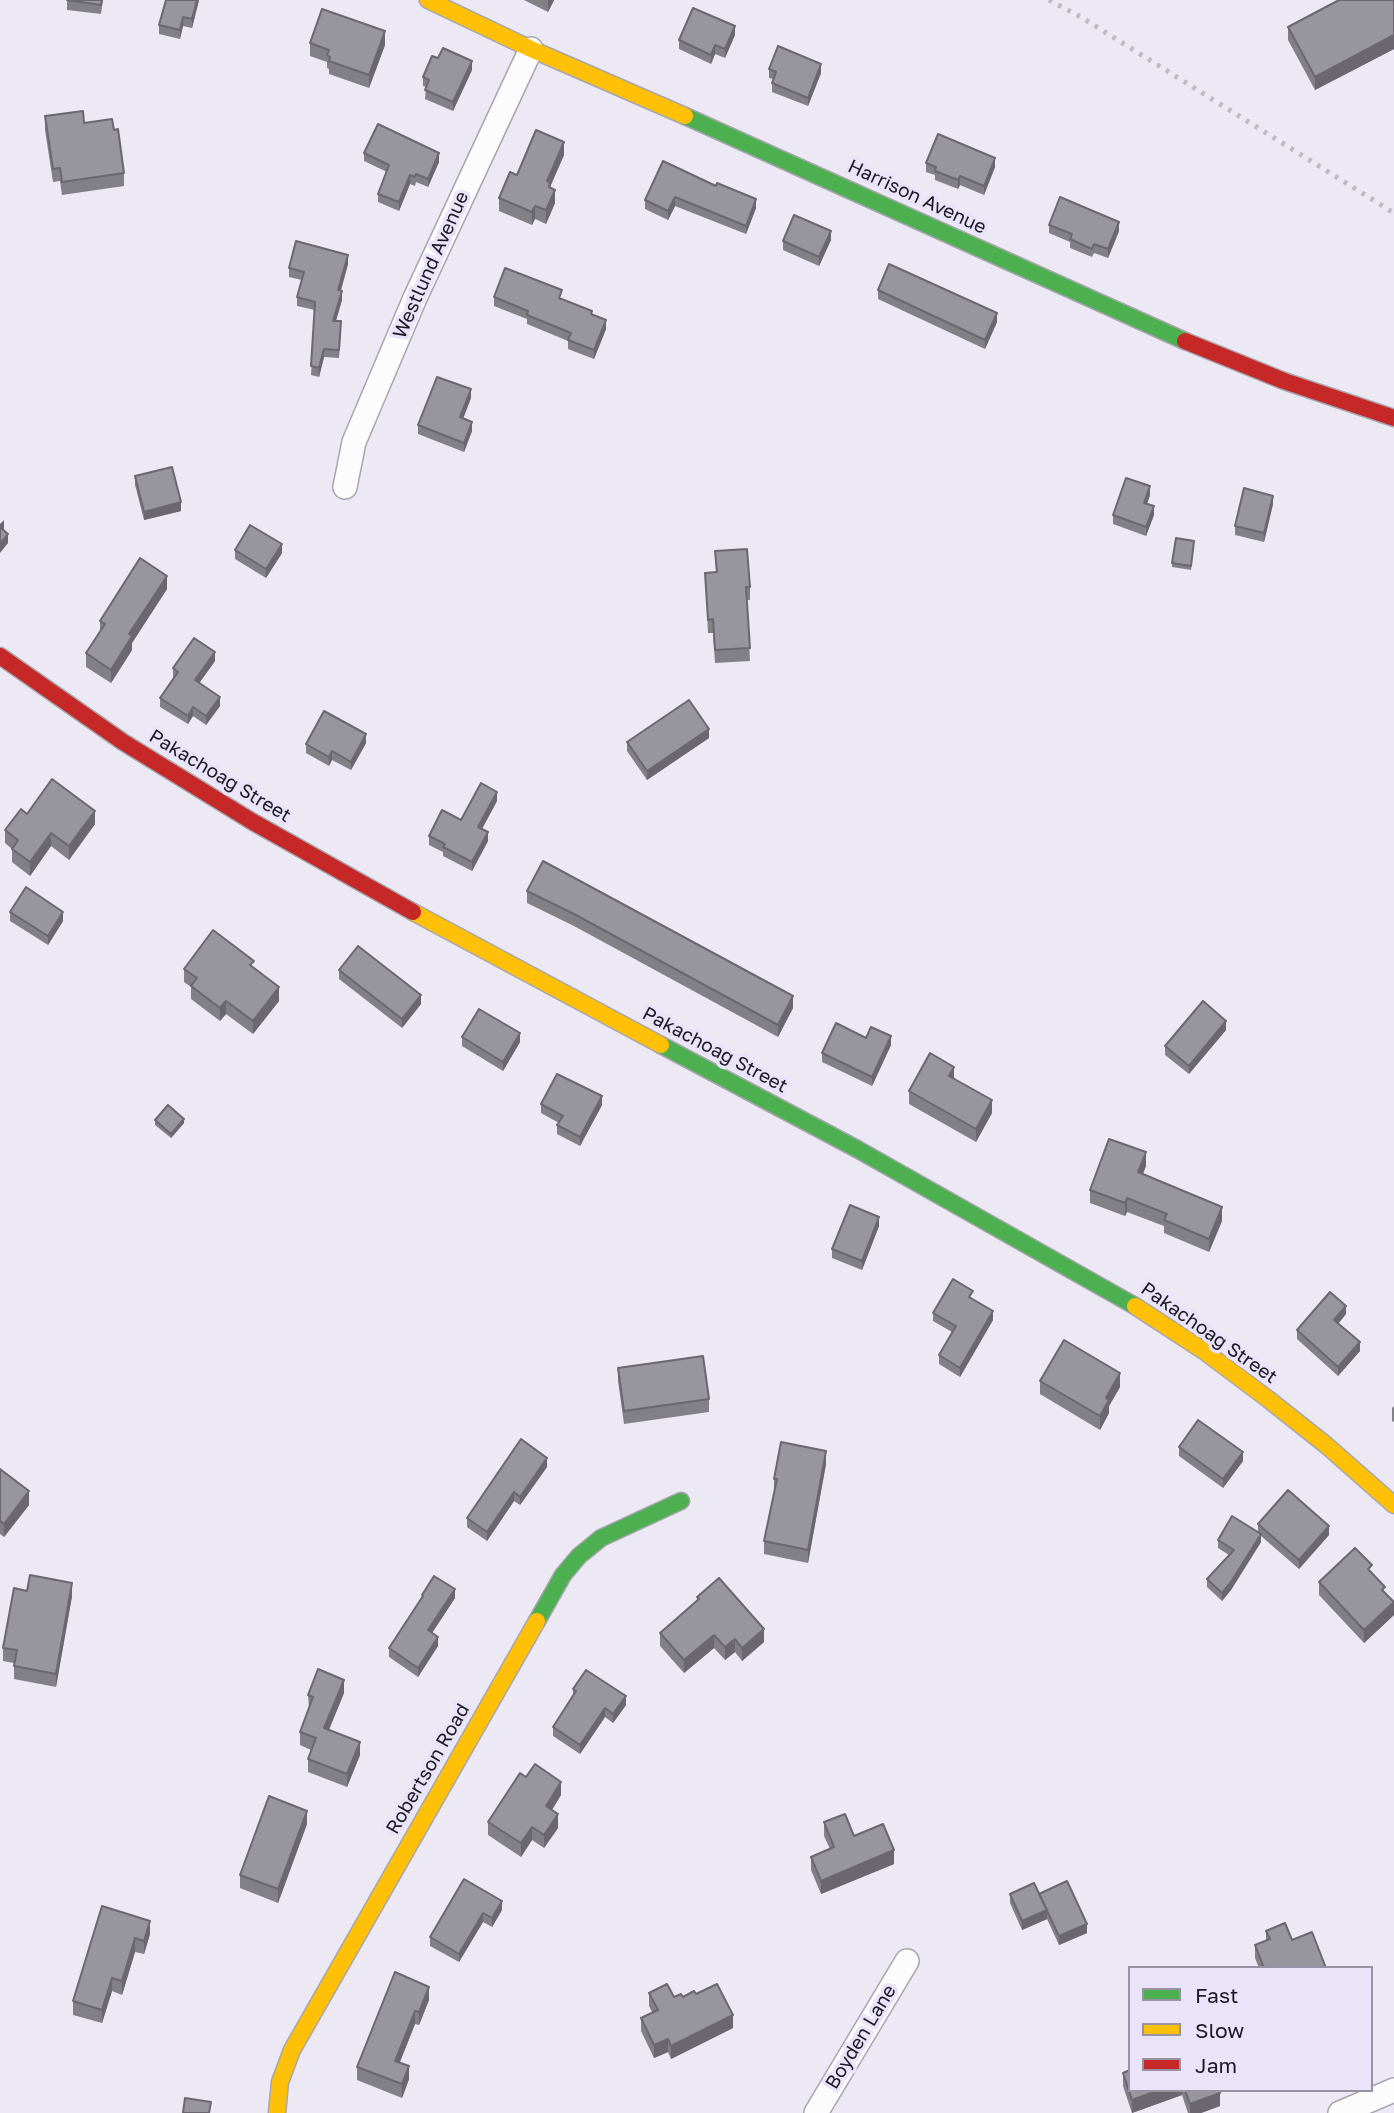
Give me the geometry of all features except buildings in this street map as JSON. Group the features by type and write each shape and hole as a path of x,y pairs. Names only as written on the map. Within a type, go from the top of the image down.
{"street":[{"name":"Harrison Avenue","path":"428,0 1162,331 1284,381 1394,418"},
{"name":"Westlund Avenue","path":"345,487 359,430 415,298 531,48"},
{"name":"Pakachoag Street","path":"0,656 123,742 357,882 857,1149 1143,1310 1268,1399 1326,1445 1394,1505"},
{"name":"Robertson Road","path":"277,2113 280,2081 292,2050 563,1575 579,1556 601,1538 681,1501"},
{"name":"Boyden Lane","path":"816,2113 907,1961"},
{"path":"1340,2113 1394,2090"}],"railway":[{"path":"1049,0 1081,17 1394,213"}],"traffic: fast":[{"path":"685,116 1185,341"},
{"path":"661,1045 857,1149 1135,1306"},
{"path":"537,1621 563,1575 579,1556 601,1538 681,1501"}],"traffic: slow":[{"path":"428,0 531,49 685,116"},
{"path":"413,912 661,1045"},
{"path":"1135,1306 1204,1351 1268,1399 1326,1445 1394,1505"},
{"path":"277,2113 280,2082 292,2050 537,1621"}],"traffic: jam":[{"path":"1185,341 1284,381 1394,418"},
{"path":"0,656 123,742 253,822 413,912"}]}
